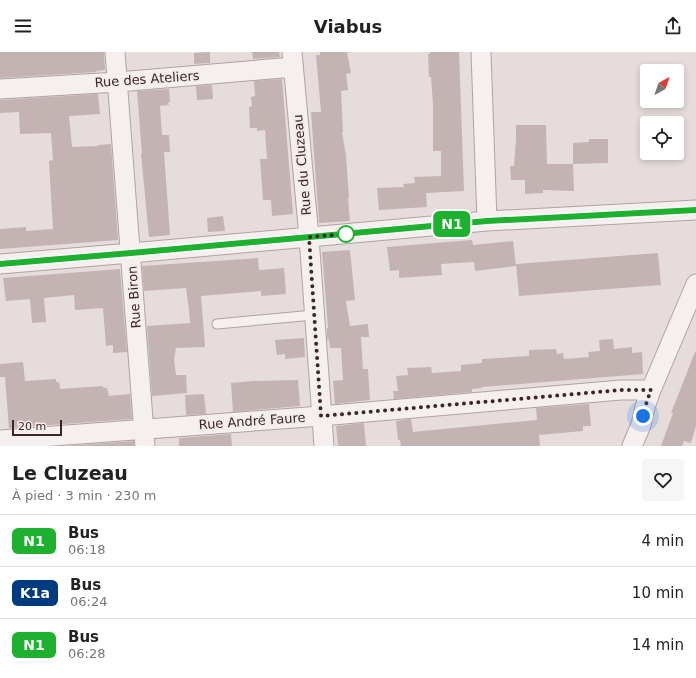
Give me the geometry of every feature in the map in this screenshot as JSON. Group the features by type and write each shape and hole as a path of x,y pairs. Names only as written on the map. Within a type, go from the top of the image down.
{"street":[{"name":"Rue Biron","path":"115,52 144,437"},
{"path":"481,52 487,221"},
{"name":"Rue des Ateliers","path":"0,88 118,82 293,59"},
{"name":"Rue du Cluzeau","path":"293,59 309,237 324,446"},
{"path":"0,264 487,221 696,210"},
{"path":"632,446 641,425 651,390 696,284"},
{"name":"Rue André Faure","path":"0,440 144,437 321,416 621,390 651,390"}],"lane":[{"path":"217,324 314,315"}],"building":[{"path":"0,52 104,52 105,70 96,71 97,72 0,78"},
{"path":"210,52 210,63 194,64 194,53"},
{"path":"252,52 279,52 280,57 253,59"},
{"path":"320,52 347,52 351,73 346,74 348,90 341,91 342,132 346,156 350,221 319,223 311,112 321,112 316,55 320,55"},
{"path":"430,52 459,52 464,191 426,193 427,207 379,210 377,188 404,187 403,184 415,183 414,177 441,176 441,151 433,151 433,105 431,77 429,77 428,54 430,54"},
{"path":"282,79 293,214 272,216 271,200 263,200 260,159 267,159 265,130 257,131 257,128 250,128 249,107 252,106 251,97 255,96 254,81"},
{"path":"212,85 213,99 197,100 196,86"},
{"path":"169,89 169,105 160,106 162,135 169,135 170,152 164,152 170,235 149,237 137,91"},
{"path":"98,94 100,114 69,116 72,147 111,144 118,240 0,249 0,229 26,227 26,231 53,229 49,161 53,160 51,133 20,134 19,112 0,113 0,100"},
{"path":"516,125 546,125 547,164 573,164 574,191 543,190 543,193 525,194 525,180 511,180 510,166 514,166"},
{"path":"589,139 608,139 608,163 573,164 573,143 589,142"},
{"path":"223,216 225,231 208,232 207,218"},
{"path":"472,240 473,245 513,241 516,266 475,271 474,262 441,264 442,275 399,278 399,270 390,271 387,247"},
{"path":"350,250 355,300 346,301 350,326 368,324 369,337 361,337 363,369 368,369 370,400 335,404 333,381 343,380 341,348 330,348 329,339 327,340 328,328 322,252"},
{"path":"658,253 661,285 519,296 516,264"},
{"path":"258,258 259,270 284,268 286,294 261,296 261,291 201,296 205,347 176,348 174,360 176,375 186,375 187,393 152,396 147,326 190,323 189,310 186,288 144,291 142,266"},
{"path":"120,269 127,352 113,353 113,345 106,346 103,308 75,310 74,295 44,298 46,322 32,323 30,299 6,301 3,278"},
{"path":"304,338 305,357 285,359 285,354 277,355 275,340"},
{"path":"613,339 614,349 632,347 632,353 642,352 643,374 482,387 472,389 472,392 394,399 393,391 398,391 396,376 408,375 407,368 431,367 432,373 461,371 461,365 482,363 482,359 529,356 529,350 556,349 557,354 563,353 564,359 589,357 588,352 600,351 599,340"},
{"path":"695,352 696,426 691,443 684,441 682,446 661,446 673,413 671,413"},
{"path":"23,362 25,381 56,379 56,382 59,382 60,389 103,386 103,388 107,388 109,396 130,394 132,419 9,428 5,377 0,377 0,364"},
{"path":"298,380 300,406 233,412 231,383"},
{"path":"204,394 206,414 186,415 185,395"},
{"path":"589,404 591,426 583,426 583,431 539,435 540,446 401,446 400,440 398,440 396,421 411,419 413,432 537,420 536,408"},
{"path":"364,423 366,446 338,446 336,426"},
{"path":"231,434 232,446 179,446 179,438"},
{"path":"134,441 134,446 67,446"}],"bus line":[{"name":"N1","path":"0,264 487,221 696,210"}],"route":[{"path":"346,234 309,237 321,416 621,390 651,390 643,416"}]}
